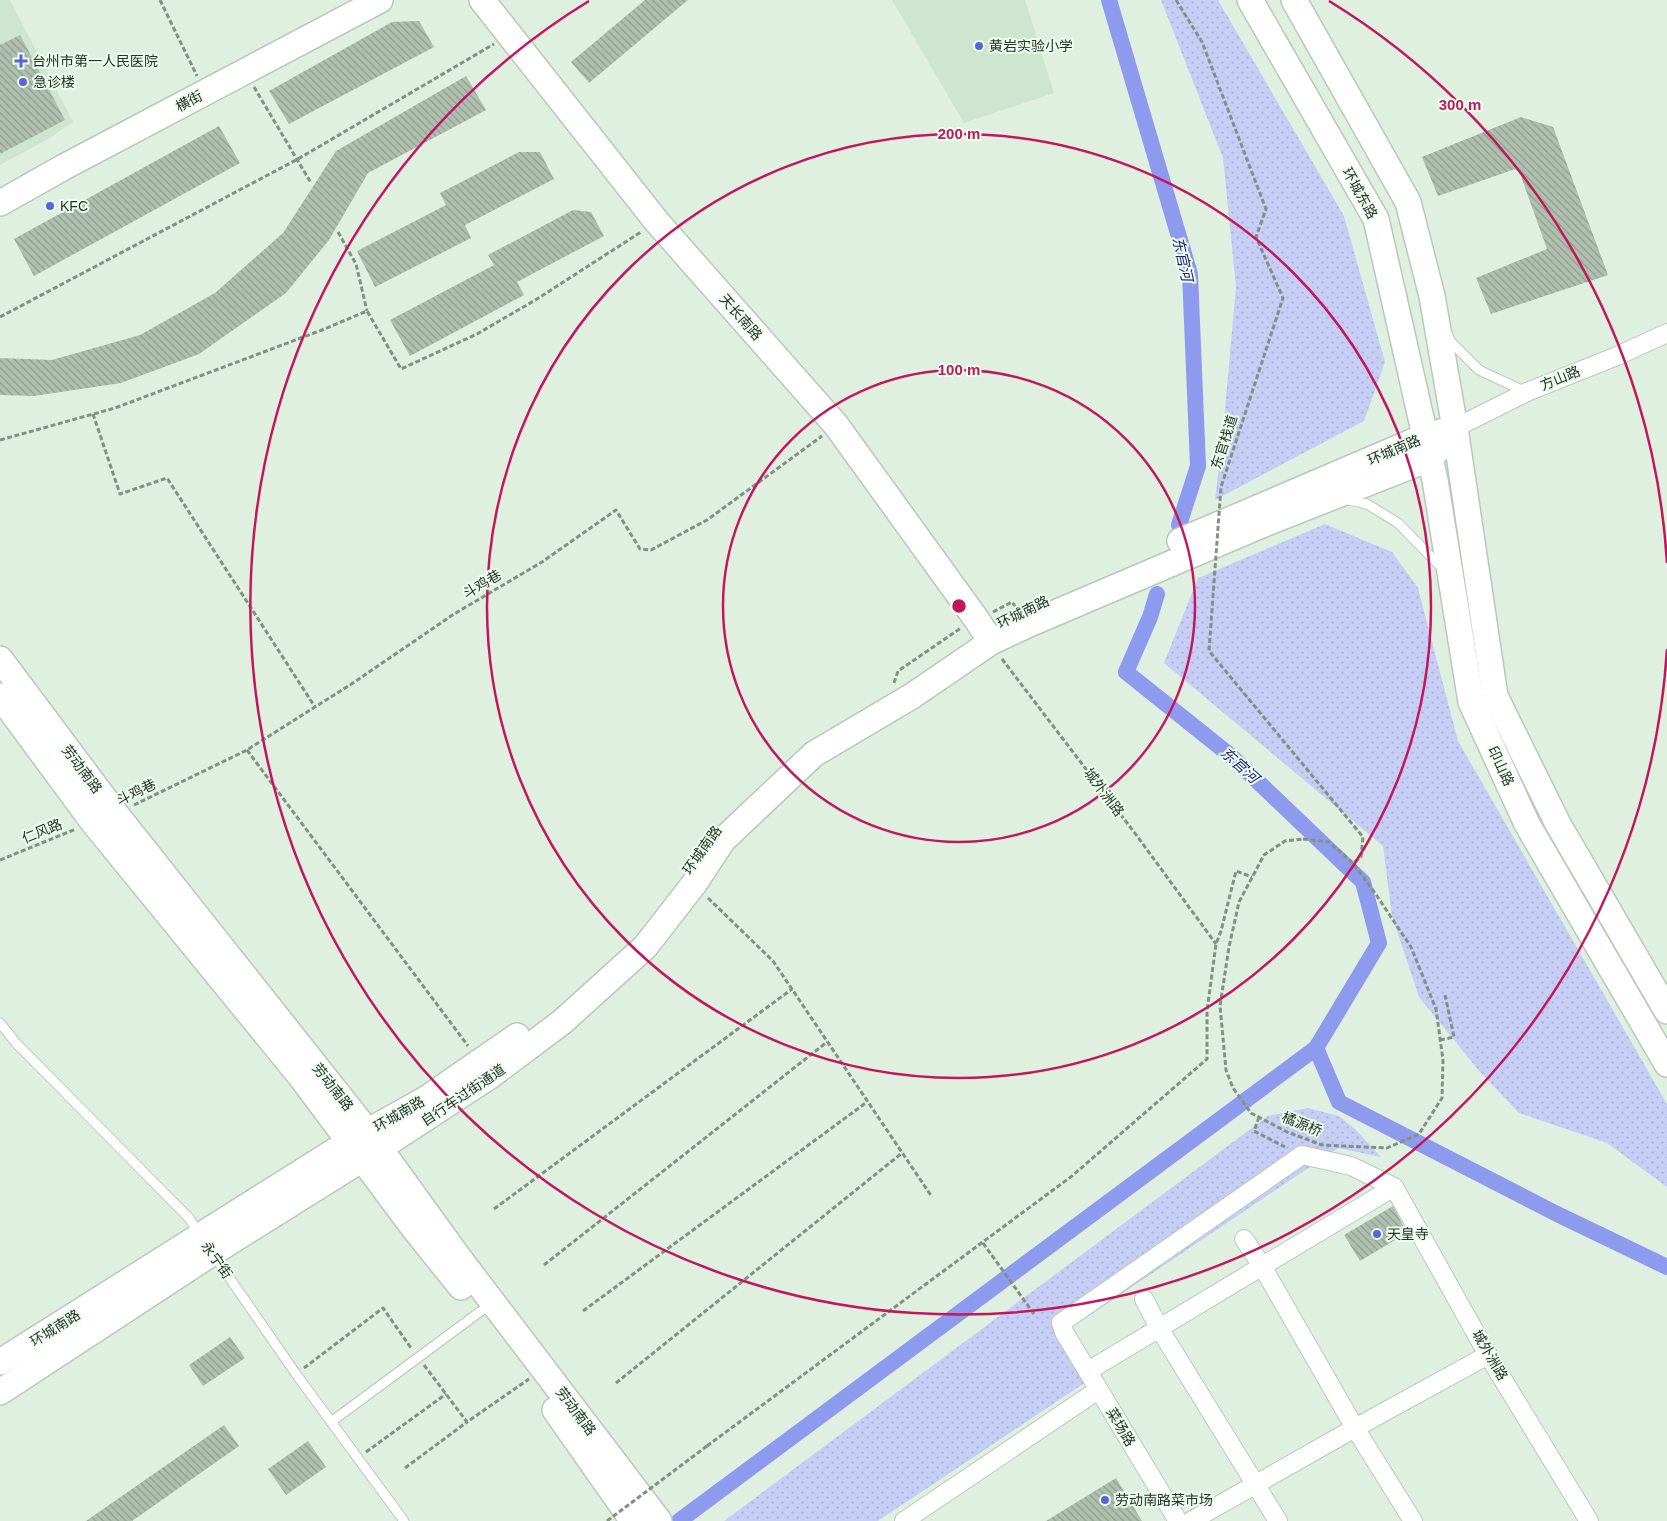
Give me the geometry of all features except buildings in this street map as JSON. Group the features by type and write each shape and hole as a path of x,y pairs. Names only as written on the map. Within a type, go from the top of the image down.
{"main road":[{"name":"横街","path":"0,183 343,0"},
{"name":"横街","path":"0,203 64,167 380,0"},
{"name":"天长南路","path":"482,0 657,222 836,425 987,636"},
{"name":"环城东路","path":"1250,0 1376,219 1428,447"},
{"path":"1294,0 1408,202 1432,296 1455,428"},
{"name":"环城南路","path":"0,1362 206,1245 364,1145 563,1002 633,935 685,875 715,829 804,739 987,636 1019,612 1262,505 1428,447 1455,428"},
{"name":"印山路","path":"1455,428 1495,696 1558,824 1667,1011"},
{"path":"364,1145 490,1076 562,1022 645,947 694,884 724,840 814,754 912,696 987,636 1058,611 1331,496 1428,447"},
{"name":"印山路","path":"1428,447 1470,702 1527,824 1667,1064"},
{"name":"劳动南路","path":"0,659 104,818"},
{"name":"劳动南路","path":"0,696 104,818 364,1145 459,1258 624,1490"},
{"name":"劳动南路","path":"364,1145 416,1231 481,1311 531,1377 624,1490 659,1521"},
{"path":"0,1392 206,1245"},
{"path":"624,1490 633,1521"}],"street":[{"name":"方山路","path":"1455,428 1527,392 1617,356 1667,333"},
{"path":"1302,1156 1351,1166 1394,1188"},
{"name":"菜场路","path":"1178,1521 1098,1390 1064,1332 1061,1322 1302,1156"},
{"path":"1088,1371 1394,1188"},
{"name":"城外洲路","path":"1394,1188 1488,1354 1589,1521"},
{"path":"1244,1239 1262,1266 1355,1428 1413,1521"},
{"path":"1144,1299 1159,1328 1278,1521"},
{"path":"1191,1521 1488,1354"},
{"path":"904,1521 1098,1390"}],"lane":[{"path":"1432,296 1450,341 1479,370 1527,392"},
{"path":"1331,496 1367,504 1398,523 1451,578"},
{"name":"永宁街","path":"0,1023 16,1043 189,1218 296,1374 404,1521"},
{"path":"331,1422 481,1311"}],"path":[{"path":"160,0 198,78"},
{"name":"东官栈道","path":"1176,0 1202,42 1266,209 1256,237 1283,298 1221,487 1209,651 1363,837 1361,857 1353,864"},
{"path":"0,317 298,159 510,35"},
{"path":"244,71 311,183"},
{"path":"338,232 356,264 368,311 400,369 477,334 537,299 657,222"},
{"path":"0,440 115,408 368,311"},
{"path":"93,414 120,494 167,478 315,707"},
{"name":"斗鸡巷","path":"104,818 247,750 454,614 542,562 616,510 640,549 651,550 707,520 836,425"},
{"name":"城外洲路","path":"987,636 1216,944"},
{"path":"247,750 480,1061"},
{"name":"仁风路","path":"0,860 104,818"},
{"name":"橘源桥","path":"1303,839 1329,842 1353,864 1376,893 1411,947 1436,1010 1443,1060 1442,1098 1419,1134 1387,1148 1322,1145 1287,1132 1251,1113 1238,1094 1226,1070 1220,1006 1229,947 1239,902 1264,855 1286,841 1303,839"},
{"path":"607,1521 1072,1176 1207,1059 1207,1011 1216,944 1236,871 1252,877"},
{"path":"694,884 773,961 932,1197"},
{"path":"494,1209 792,989"},
{"path":"1440,1040 1454,1037 1445,995"},
{"path":"544,1265 827,1042"},
{"path":"583,1311 868,1102"},
{"path":"1259,1117 1254,1131 1302,1156"},
{"path":"616,1383 902,1153"},
{"path":"983,1242 1034,1314"},
{"path":"296,1374 383,1308 467,1422"},
{"path":"405,1468 531,1377"},
{"path":"357,1459 446,1394"}],"shaded area":[{"name":"台州市第一人民医院","path":"0,0 10,0 73,122 48,139 0,165"},
{"name":"黄岩实验小学","path":"892,0 1025,0 1054,93 964,123"},
{"path":"1161,0 1218,0 1344,216 1385,362 1364,421 1215,500 1236,287 1223,158"},
{"path":"1325,524 1392,552 1418,588 1458,741 1667,1104 1667,1187 1607,1143 1519,1113 1480,1072 1419,997 1392,916 1383,846 1164,663 1198,578"},
{"path":"1308,1108 1339,1116 1356,1130 1381,1157 1338,1148 1065,1332 1092,1378 878,1521 724,1521 1268,1116"}],"waterway":[{"name":"东官河","path":"1109,0 1190,274 1198,466 1179,525"},
{"path":"679,1521 1316,1048 1379,943 1363,882 1231,756 1126,672 1150,617 1157,594"},
{"path":"1316,1048 1339,1102 1557,1214 1667,1267"}],"place":[{"name":"黄岩实验小学","path":"979,46"},
{"name":"台州市第一人民医院","path":"21,61"},
{"name":"急诊楼","path":"23,82"},
{"name":"KFC","path":"50,206"},
{"name":"天皇寺","path":"1377,1234"},
{"name":"劳动南路菜市场","path":"1105,1500"}]}
